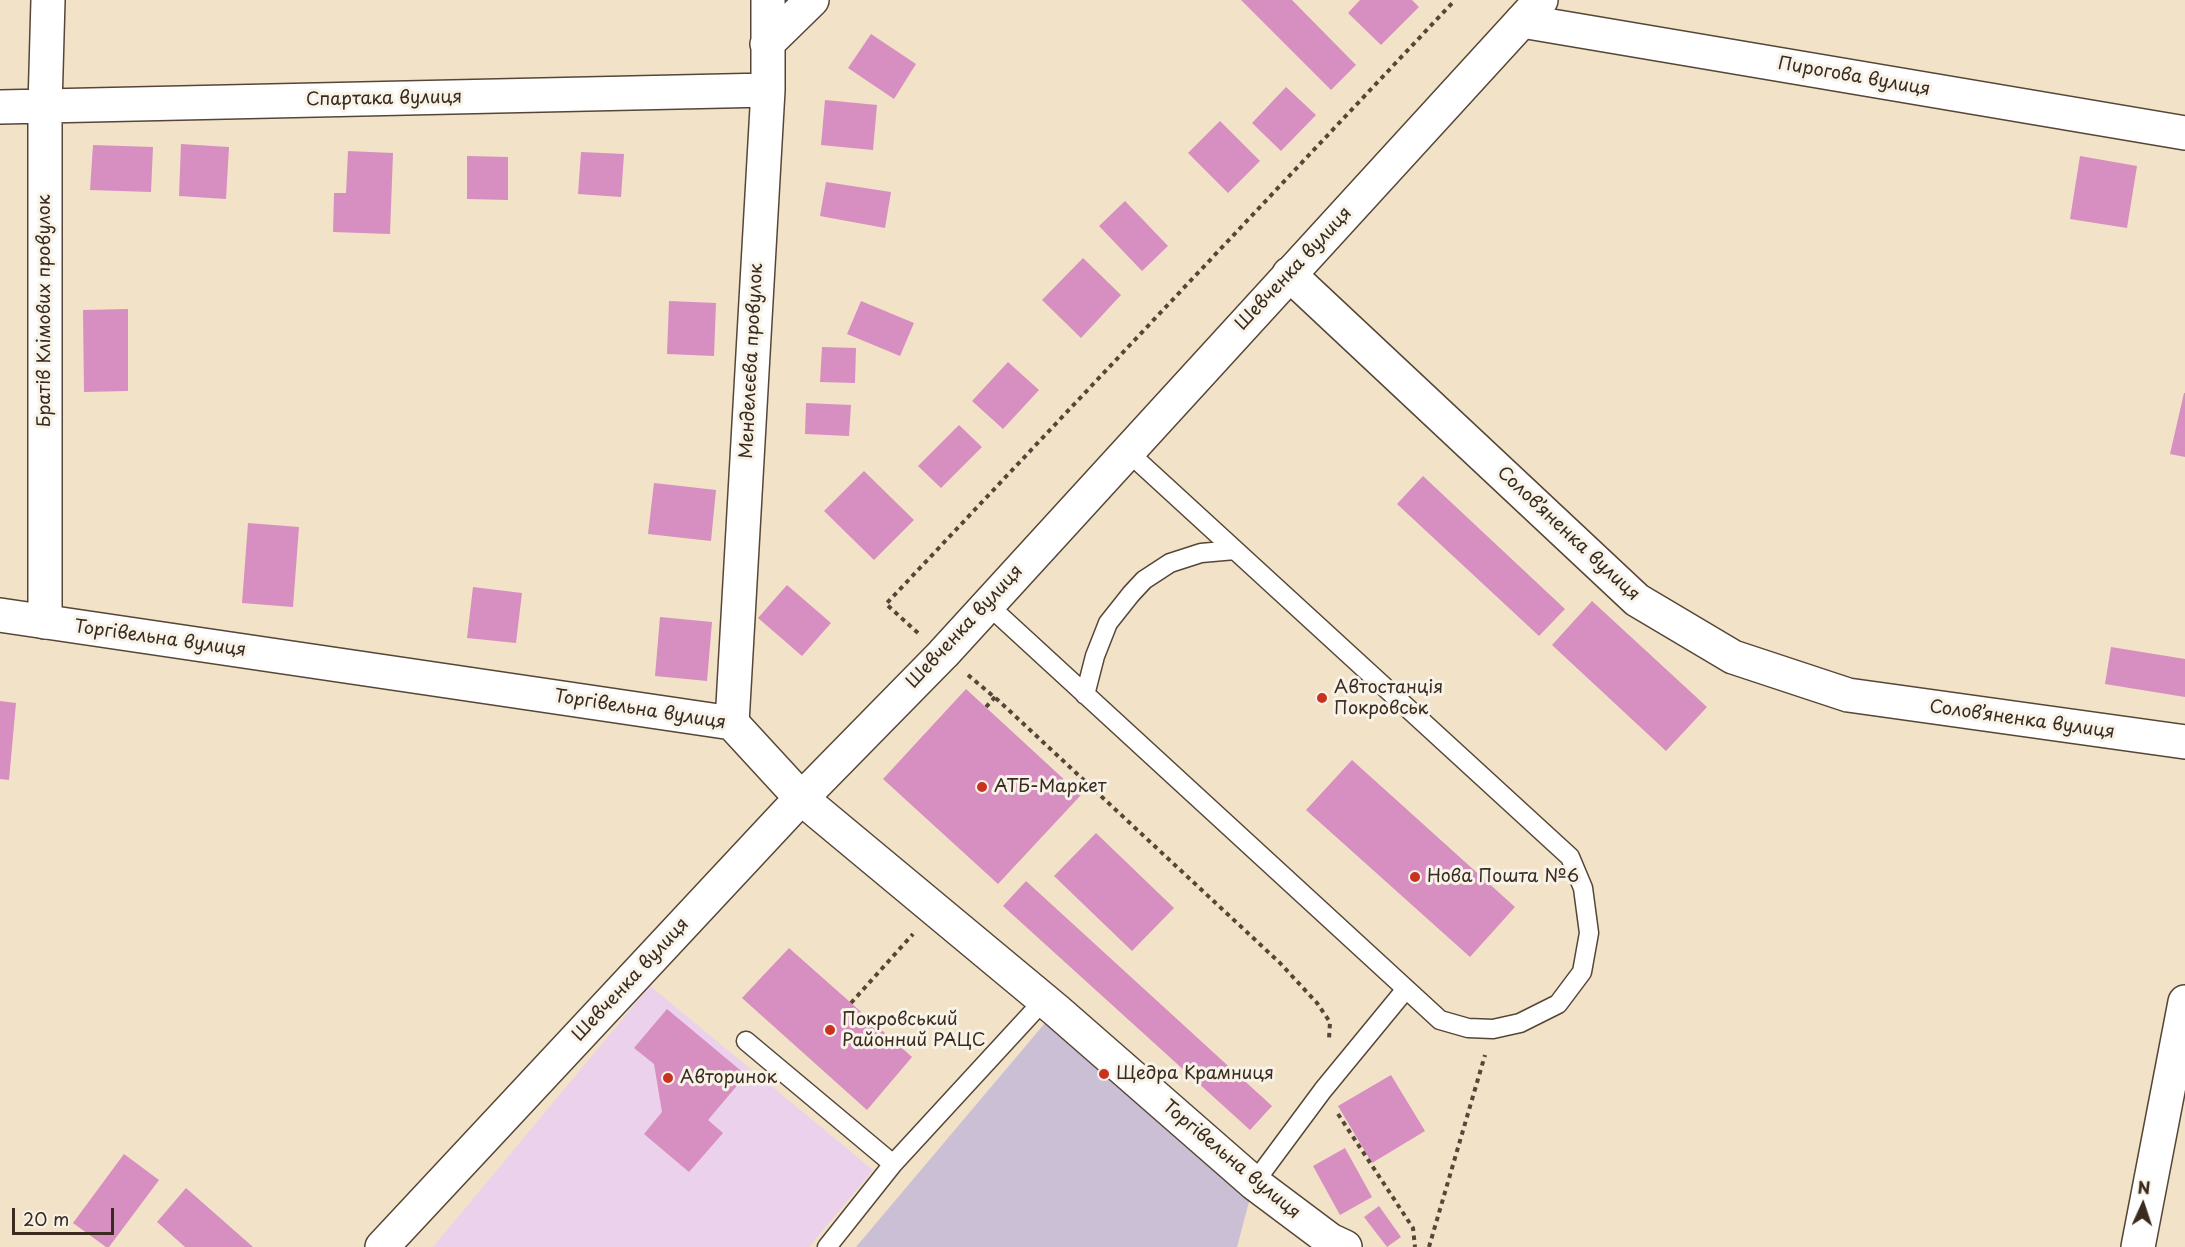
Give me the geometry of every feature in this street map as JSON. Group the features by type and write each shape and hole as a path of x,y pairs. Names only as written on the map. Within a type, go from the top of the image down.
{"street":[{"name":"Братів Клімових провулок","path":"45,622 45,106 48,0"},
{"name":"Менделєєва провулок","path":"732,723 768,90 768,0"},
{"path":"767,44 812,0"},
{"name":"Шевченка вулиця","path":"382,1247 801,798 943,654 1532,10"},
{"name":"Пирогова вулиця","path":"1532,10 2185,133"},
{"name":"Спартака вулиця","path":"0,107 768,90"},
{"name":"Солов’яненка вулиця","path":"1289,274 1637,600 1732,657 1848,695 2185,742"},
{"name":"Торгівельна вулиця","path":"0,615 732,723 801,798 1044,1000 1254,1183 1330,1240 1345,1247"},
{"path":"2138,1247 2185,1002"}],"lane":[{"path":"987,604 1440,1020 1468,1028 1492,1029 1520,1023 1558,1004 1582,972 1589,933 1584,888 1570,857 1127,451"},
{"path":"1084,695 1095,656 1108,623 1144,580 1170,563 1201,553 1235,550"},
{"path":"1254,1183 1323,1090 1406,989"},
{"path":"827,1247 893,1164 1044,1000"},
{"path":"746,1041 893,1164"}],"path":[{"path":"1415,1247 1413,1228 1323,1090 1330,1022 1317,1003 1280,963 995,698 885,604 1455,0"},
{"path":"986,707 995,698"},
{"path":"851,1003 935,909"},
{"path":"1429,1247 1492,1029"}],"shaded area":[{"name":"Авторинок","path":"650,986 873,1170 809,1247 433,1247"},
{"path":"1056,1010 1254,1183 1237,1247 856,1247"}],"building":[{"path":"1241,0 1292,0 1356,65 1331,90"},
{"path":"1360,0 1412,0 1419,7 1381,45 1348,13"},
{"path":"871,34 916,64 894,99 848,68"},
{"path":"1286,87 1316,115 1281,151 1252,123"},
{"path":"825,100 877,105 873,150 821,145"},
{"path":"1220,121 1260,161 1228,193 1188,153"},
{"path":"181,144 229,147 226,199 179,196"},
{"path":"93,145 153,147 151,192 90,190"},
{"path":"348,151 393,153 390,234 333,232 334,193 346,193"},
{"path":"581,152 624,154 621,197 578,194"},
{"path":"467,156 508,157 508,200 467,199"},
{"path":"2080,156 2137,166 2127,228 2070,219"},
{"path":"826,182 891,192 885,228 820,216"},
{"path":"1125,201 1168,246 1142,271 1099,226"},
{"path":"1083,258 1121,295 1081,338 1042,300"},
{"path":"669,301 716,303 714,356 667,354"},
{"path":"861,301 914,323 900,356 847,334"},
{"path":"128,309 128,391 84,392 83,310"},
{"path":"822,347 856,348 855,383 820,382"},
{"path":"1008,362 1039,390 1003,429 972,401"},
{"path":"2185,393 2185,457 2170,454"},
{"path":"806,403 851,405 849,436 805,434"},
{"path":"959,425 982,447 941,488 918,466"},
{"path":"864,471 914,520 874,560 824,511"},
{"path":"1423,476 1565,609 1539,636 1397,504"},
{"path":"654,483 716,490 711,541 648,534"},
{"path":"248,523 299,527 293,607 242,603"},
{"path":"787,585 831,623 802,656 758,618"},
{"path":"473,587 522,593 516,643 467,638"},
{"path":"1592,601 1707,707 1666,751 1552,645"},
{"path":"660,617 712,622 707,681 655,676"},
{"path":"2111,647 2185,659 2185,697 2105,684"},
{"name":"АТБ-Маркет","path":"966,689 1081,795 998,884 883,779"},
{"path":"0,701 16,703 9,780 0,779"},
{"path":"1352,760 1515,907 1470,957 1306,810"},
{"path":"1096,833 1174,908 1132,951 1054,876"},
{"path":"1026,881 1272,1106 1250,1130 1003,906"},
{"name":"Покровський Районний РАЦС","path":"789,948 912,1057 867,1110 742,998"},
{"path":"667,1009 746,1075 708,1120 723,1133 689,1172 644,1134 662,1112 654,1064 634,1048"},
{"path":"1391,1075 1425,1131 1372,1163 1338,1106"},
{"path":"1345,1148 1372,1197 1340,1215 1313,1166"},
{"path":"124,1154 159,1180 109,1247 106,1247 73,1223"},
{"path":"186,1188 253,1247 185,1247 157,1222"},
{"path":"1379,1206 1401,1237 1387,1247 1364,1217"}],"place":[{"name":"Автостанція Покровськ","path":"1322,698"},
{"name":"АТБ-Маркет","path":"982,787"},
{"name":"Нова Пошта №6","path":"1415,877"},
{"name":"Покровський Районний РАЦС","path":"830,1030"},
{"name":"Щедра Крамниця","path":"1104,1074"},
{"name":"Авторинок","path":"668,1078"}]}
